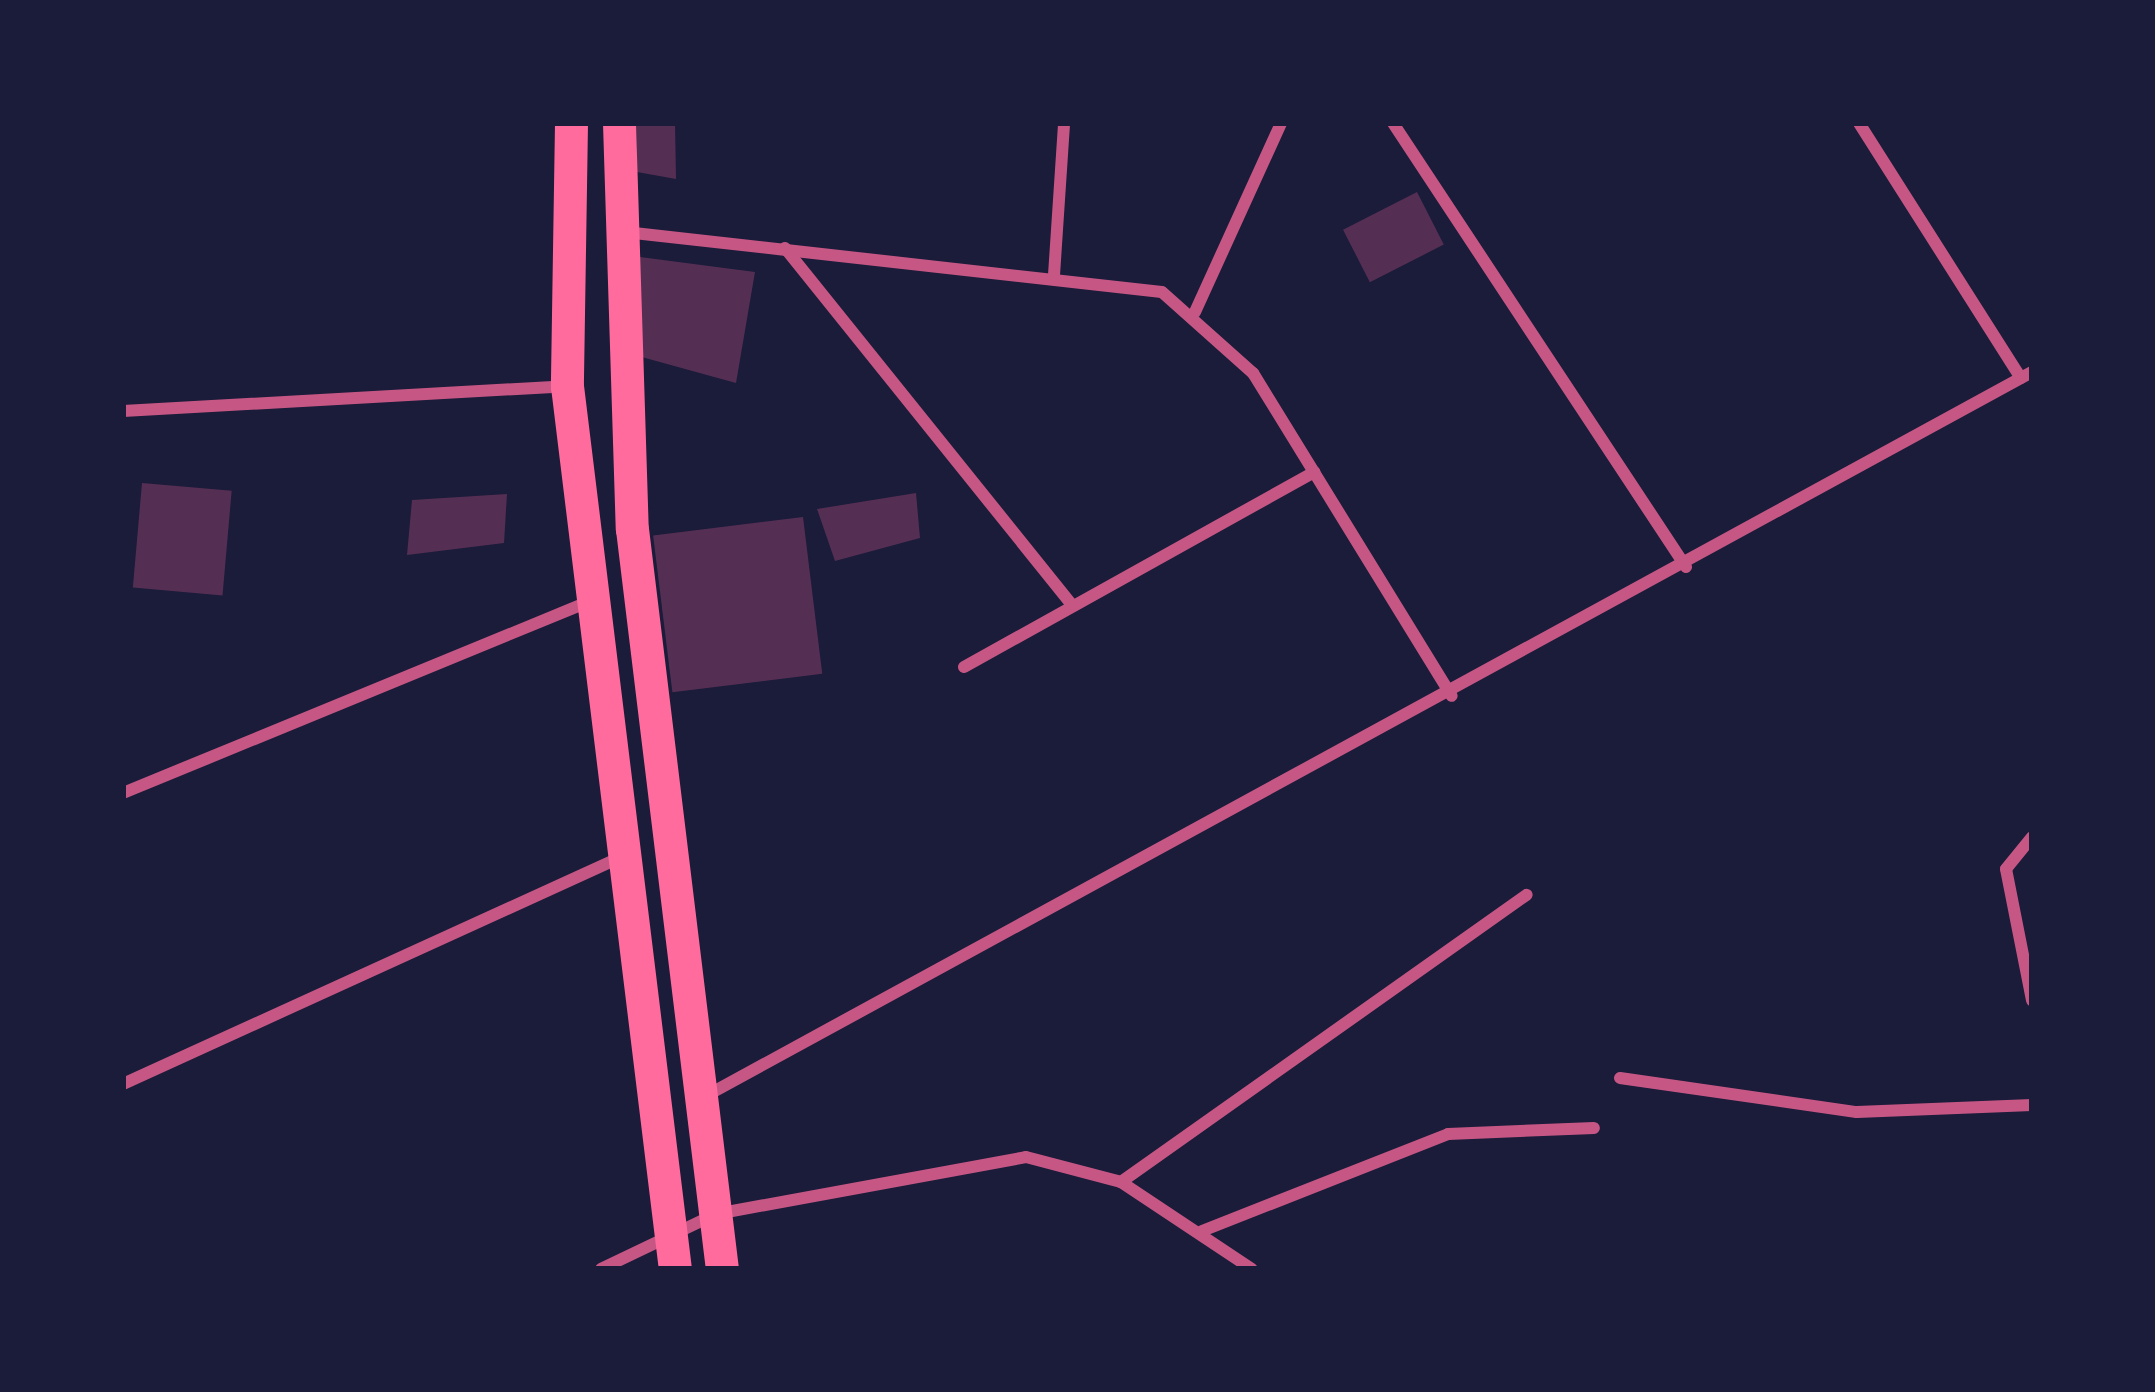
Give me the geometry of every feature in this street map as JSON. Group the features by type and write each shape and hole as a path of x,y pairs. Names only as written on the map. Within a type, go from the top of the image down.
{"highway":[{"path":"571,123 567,386 589,602 675,1269"},
{"path":"619,123 632,529 722,1269"}],"street":[{"path":"1054,275 1064,123"},
{"path":"1195,312 1281,123"},
{"path":"1393,123 1686,567"},
{"path":"701,1099 1452,696 2026,375 1859,123"},
{"path":"621,231 1125,281 1195,312 1253,373 1452,696"},
{"path":"785,248 1073,606"},
{"path":"123,411 567,386"},
{"path":"964,667 1314,472"},
{"path":"123,793 589,602"},
{"path":"2032,837 2006,868 2032,1000"},
{"path":"123,1084 622,857"},
{"path":"1121,1182 1528,895"},
{"path":"1620,1078 1857,1112 2032,1105"},
{"path":"1202,1232 1448,1133 1594,1127"},
{"path":"601,1269 670,1232 716,1214 979,1160 1026,1157 1121,1182 1252,1269"}],"building":[{"path":"636,123 675,123 676,179 637,172"},
{"path":"1417,192 1444,245 1370,282 1343,230"},
{"path":"640,257 755,272 736,383 638,356"},
{"path":"142,483 232,491 223,595 133,588"},
{"path":"916,493 920,538 835,561 817,509"},
{"path":"507,494 504,543 407,555 412,500"},
{"path":"803,517 822,674 672,692 653,535"}]}
